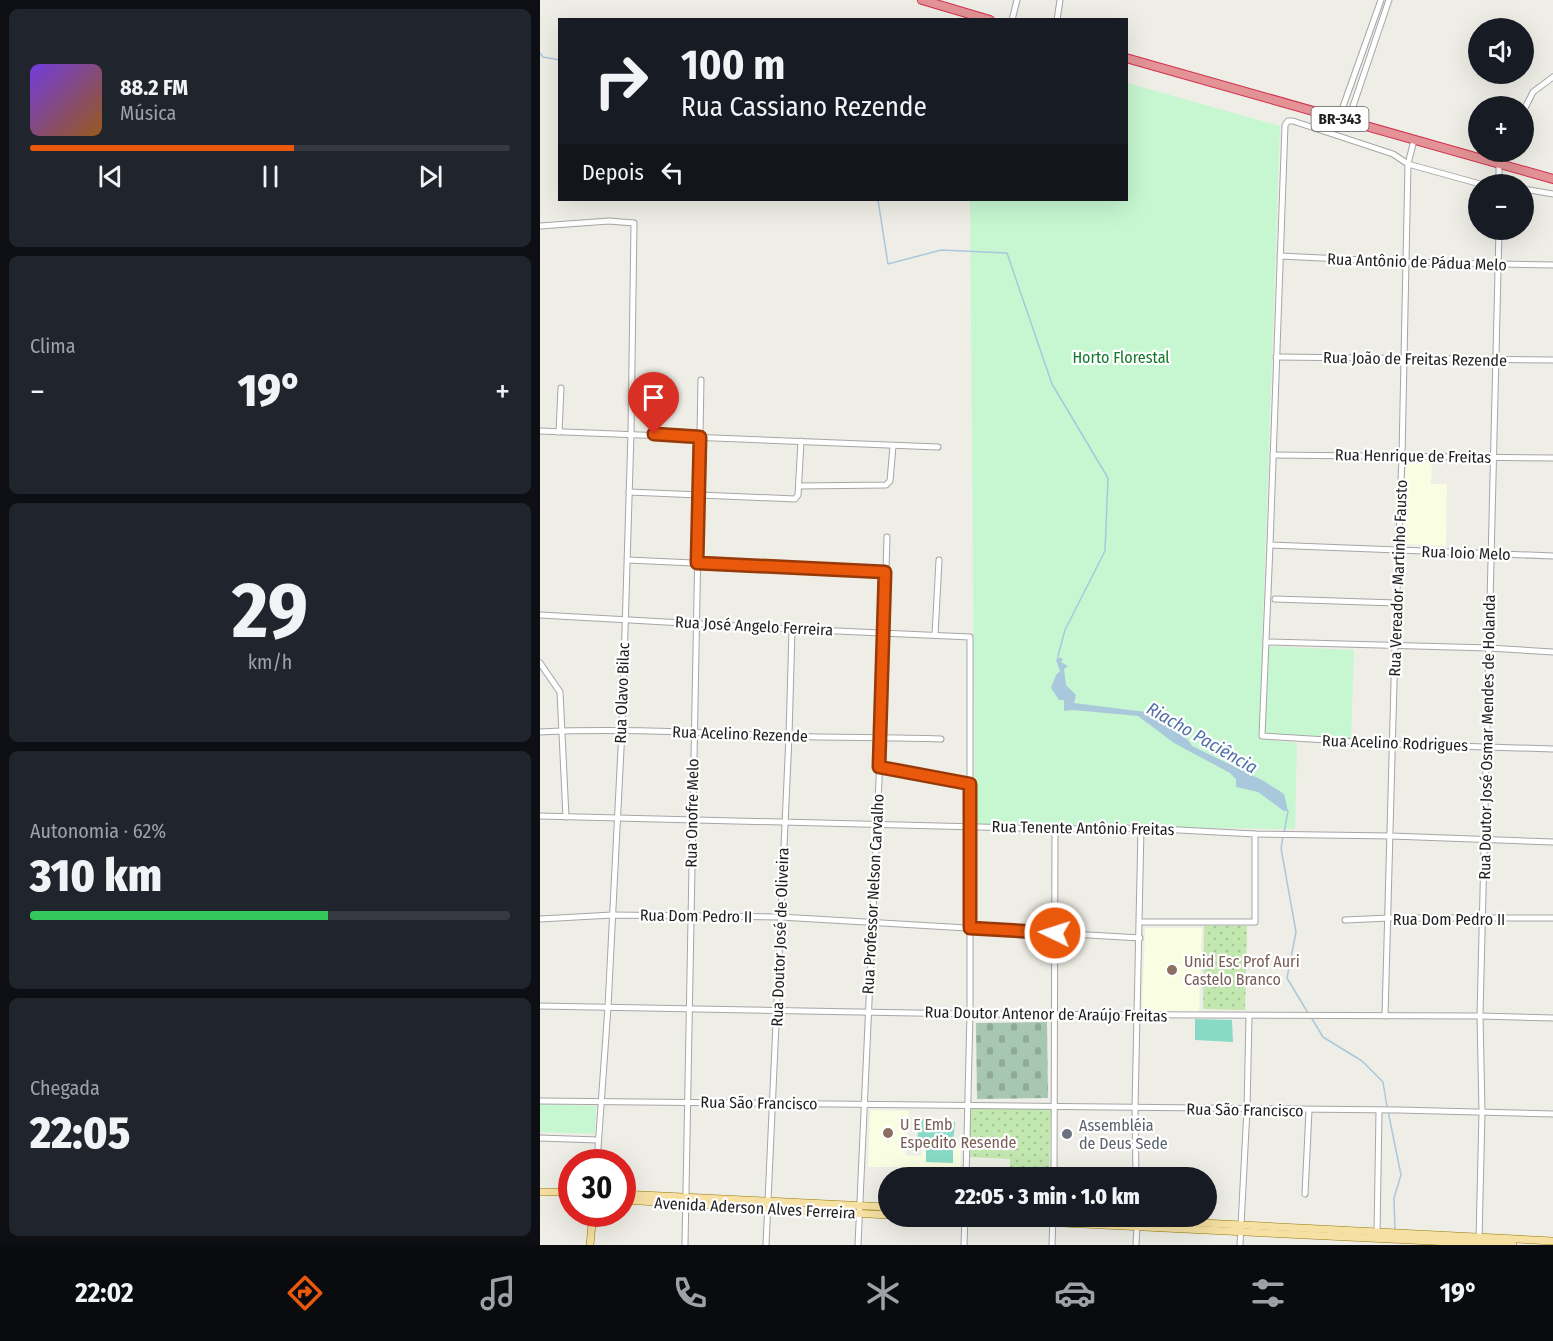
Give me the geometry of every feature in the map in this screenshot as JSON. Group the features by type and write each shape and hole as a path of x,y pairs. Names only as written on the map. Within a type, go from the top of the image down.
{"highway":[{"path":"922,0 983,18"},
{"name":"BR-343","path":"1128,59 1553,179"}],"main road":[{"path":"540,1192 558,1193"},
{"name":"Avenida Aderson Alves Ferreira","path":"636,1196 685,1201"},
{"name":"Avenida Aderson Alves Ferreira","path":"636,1200 768,1204 878,1213"},
{"name":"Avenida Aderson Alves Ferreira","path":"860,1210 878,1208"},
{"path":"1217,1224 1513,1245"},
{"path":"590,1245 592,1227"},
{"path":"1189,1227 1241,1233 1377,1236"},
{"path":"1479,1242 1553,1240"}],"street":[{"path":"1012,18 1017,0"},
{"path":"1057,18 1060,0"},
{"path":"1343,120 1381,0"},
{"path":"1343,120 1389,0"},
{"path":"1531,96 1553,77"},
{"path":"1468,181 1408,164 1393,154 1295,121 1287,122 1285,125 1266,642 1553,652"},
{"name":"Rua Vereador Martinho Fausto","path":"1385,1016 1402,456 1408,164 1413,140"},
{"path":"1495,164 1497,174"},
{"path":"1534,191 1553,194"},
{"name":"Rua Olavo Bilac","path":"540,226 609,221 634,223 628,560 624,619 622,729 608,1007 598,1149"},
{"name":"Rua Doutor José Osmar Mendes de Holanda","path":"1479,1242 1482,1112 1480,1016 1499,240"},
{"name":"Rua Antônio de Pádua Melo","path":"1280,256 1405,262 1553,265"},
{"name":"Rua João de Freitas Rezende","path":"1276,357 1553,360"},
{"name":"Rua Onofre Melo","path":"685,1245 691,821 701,380"},
{"path":"559,432 561,388"},
{"path":"540,431 938,447"},
{"path":"629,492 793,500 798,497 801,441"},
{"path":"799,486 884,486 890,482 893,446"},
{"name":"Rua Henrique de Freitas","path":"1273,455 1553,458"},
{"name":"Rua Professor Nelson Carvalho","path":"858,1245 881,736 887,537"},
{"name":"Rua Ioio Melo","path":"1270,545 1553,556"},
{"path":"628,560 885,572"},
{"path":"935,635 939,560"},
{"path":"1275,598 1396,603"},
{"name":"Rua José Angelo Ferreira","path":"540,615 968,636 971,640 970,784"},
{"name":"Rua Doutor José de Oliveira","path":"766,1245 792,629"},
{"name":"Rua Acelino Rodrigues","path":"1266,642 1262,736 1392,744 1553,749"},
{"path":"540,663 560,692 566,817"},
{"name":"Rua Acelino Rezende","path":"540,732 622,729 941,739"},
{"path":"879,767 970,784 970,1014 966,1167"},
{"name":"Rua Tenente Antônio Freitas","path":"540,816 1055,829 1141,828 1255,834 1553,842"},
{"path":"1136,1167 1141,828"},
{"path":"1054,1167 1055,829"},
{"path":"1140,922 1255,922 1255,834"},
{"name":"Rua Dom Pedro II","path":"540,919 612,915 780,917 1140,938"},
{"name":"Rua Dom Pedro II","path":"1345,920 1553,918"},
{"name":"Rua Doutor Antenor de Araújo Freitas","path":"540,1006 1138,1016 1553,1018"},
{"path":"1240,1245 1249,1016"},
{"name":"Rua São Francisco","path":"540,1101 686,1101 1553,1114"},
{"path":"1305,1194 1309,1110"},
{"path":"1377,1236 1379,1112"},
{"path":"540,1138 598,1140"},
{"path":"964,1227 964,1245"},
{"path":"1052,1245 1053,1227"},
{"path":"1136,1245 1137,1227"}],"shaded area":[{"path":"1406,458 1432,459 1431,484 1447,484 1446,546 1403,544"},
{"path":"1058,657 1063,659 1061,662 1068,666 1064,669 1066,685 1076,695 1074,703 1146,712 1188,740 1192,746 1262,780 1284,794 1288,811 1284,811 1258,792 1236,787 1236,779 1230,773 1174,743 1138,716 1064,711 1064,700 1059,700 1051,688 1060,671 1056,660"},
{"name":"Unid Esc Prof Auri Castelo Branco","path":"1145,928 1202,928 1199,1012 1142,1011"},
{"path":"1195,1019 1232,1020 1233,1042 1195,1040"},
{"name":"U E Emb Espedito Resende","path":"870,1110 909,1111 906,1155 922,1156 922,1144 961,1146 960,1167 868,1167"},
{"path":"919,1119 955,1122 953,1145 917,1142"},
{"path":"926,1146 953,1146 953,1163 926,1162"}],"green space":[{"name":"Horto Florestal","path":"1128,83 1280,126 1262,646 1354,650 1351,741 1258,734 1259,739 1297,743 1295,829 975,825 970,201 1128,201"},
{"path":"1204,926 1247,926 1245,1010 1203,1009"},
{"path":"1047,1022 1048,1098 977,1099 976,1023"},
{"path":"540,1104 596,1106 595,1134 540,1132"},
{"path":"969,1104 1051,1107 1049,1167 1010,1167 1010,1159 968,1157"}],"waterway":[{"name":"Riacho Paciência","path":"540,53 543,57 558,60"},
{"name":"Riacho Paciência","path":"878,201 888,264 941,250 1007,253 1052,384 1108,478 1105,551 1065,630 1058,656"},
{"name":"Riacho Paciência","path":"1284,833 1288,811"},
{"name":"Riacho Paciência","path":"1283,837 1281,848 1296,932 1287,978 1308,1013"},
{"name":"Riacho Paciência","path":"1311,1017 1323,1037 1362,1061 1383,1082 1387,1107"},
{"name":"Riacho Paciência","path":"1388,1111 1401,1175 1394,1198 1395,1230"}],"place":[{"name":"Unid Esc Prof Auri Castelo Branco","path":"1172,970"},
{"name":"U E Emb Espedito Resende","path":"888,1133"},
{"name":"Assembléia de Deus Sede","path":"1067,1134"}],"route":[{"path":"654,434 700,437 697,563 885,572 879,767 970,784 970,928 1055,933"}]}
